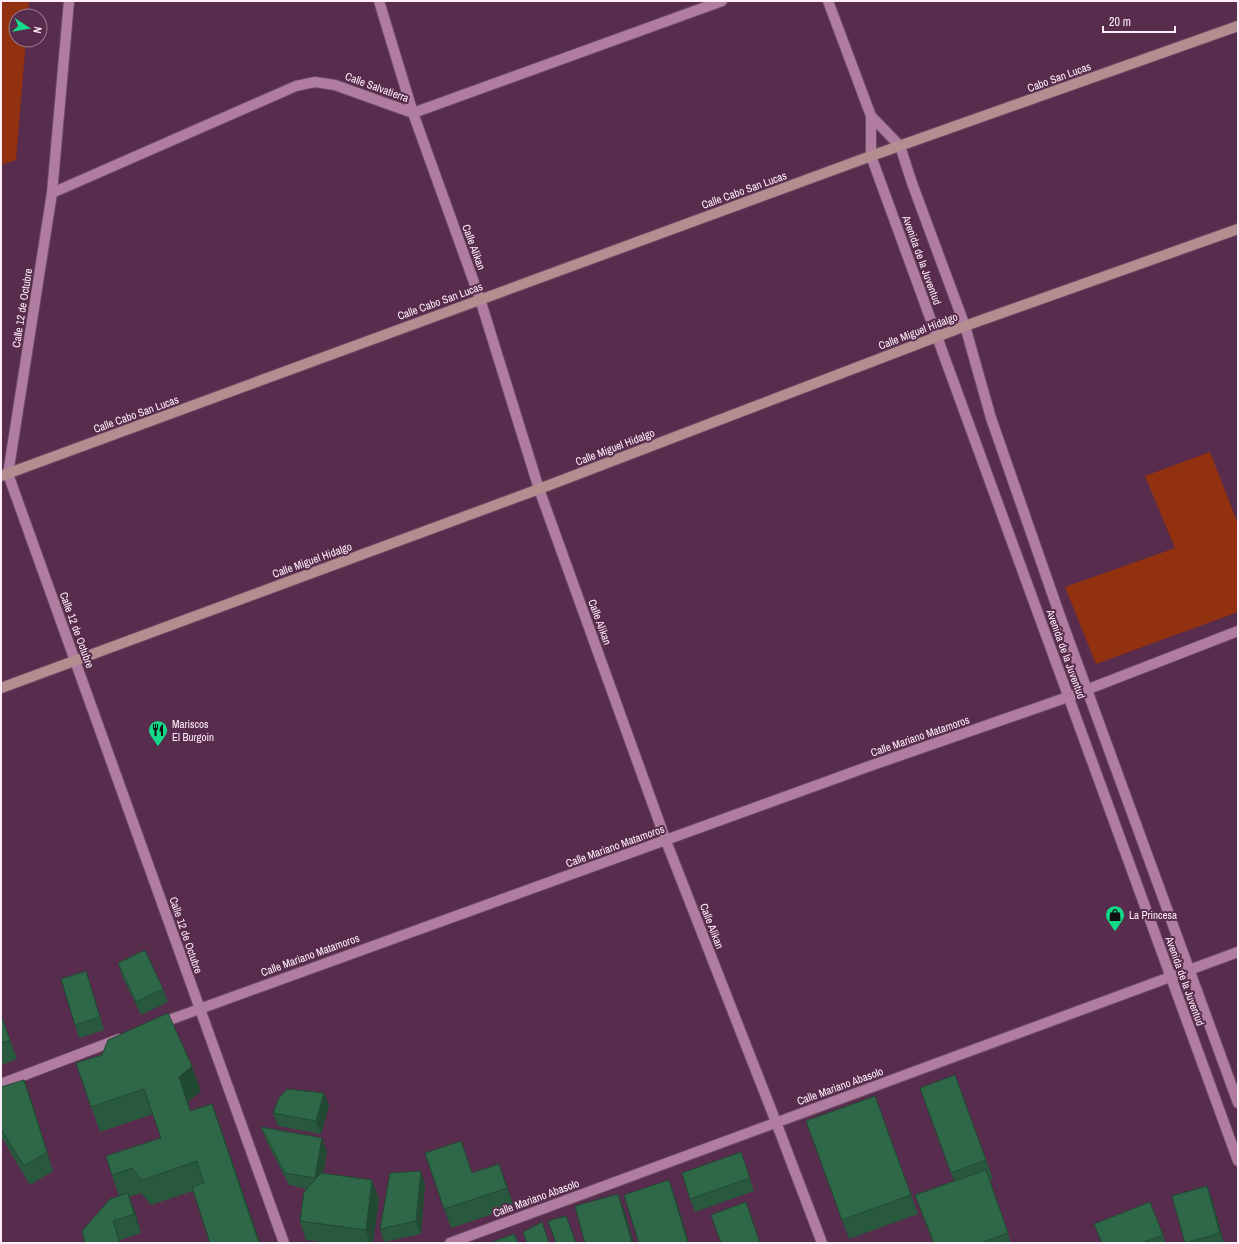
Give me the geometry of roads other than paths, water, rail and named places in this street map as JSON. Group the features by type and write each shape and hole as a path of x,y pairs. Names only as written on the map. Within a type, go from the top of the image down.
{"main road":[{"name":"Cabo San Lucas","path":"888,150 1238,26"},
{"name":"Calle Cabo San Lucas","path":"4,475 888,150"},
{"name":"Calle Miguel Hidalgo","path":"1,688 539,489 937,336 1238,229"}],"street":[{"name":"Calle 12 de Octubre","path":"69,1 52,192 4,475 76,660 284,1243"},
{"name":"Calle Alikan","path":"379,1 414,113 480,299 539,489 666,841 822,1243"},
{"name":"Calle Salvatierra","path":"52,192 296,86 315,82 335,85 414,113 722,1"},
{"path":"828,1 871,116 871,156"},
{"path":"871,116 900,146"},
{"name":"Avenida de la Juventud","path":"900,146 964,326 991,418 1087,689 1238,1103"},
{"name":"Avenida de la Juventud","path":"871,156 1238,1161"},
{"name":"Calle Mariano Matamoros","path":"148,1028 199,1008 1068,697 1238,631"},
{"name":"Calle Mariano Abasolo","path":"450,1243 776,1122 1172,978 1189,970 1238,952"},
{"path":"1,1084 126,1036"}],"place":[{"name":"Mariscos El Burgoin","path":"158,747"},
{"name":"La Princesa","path":"1115,932"}]}
